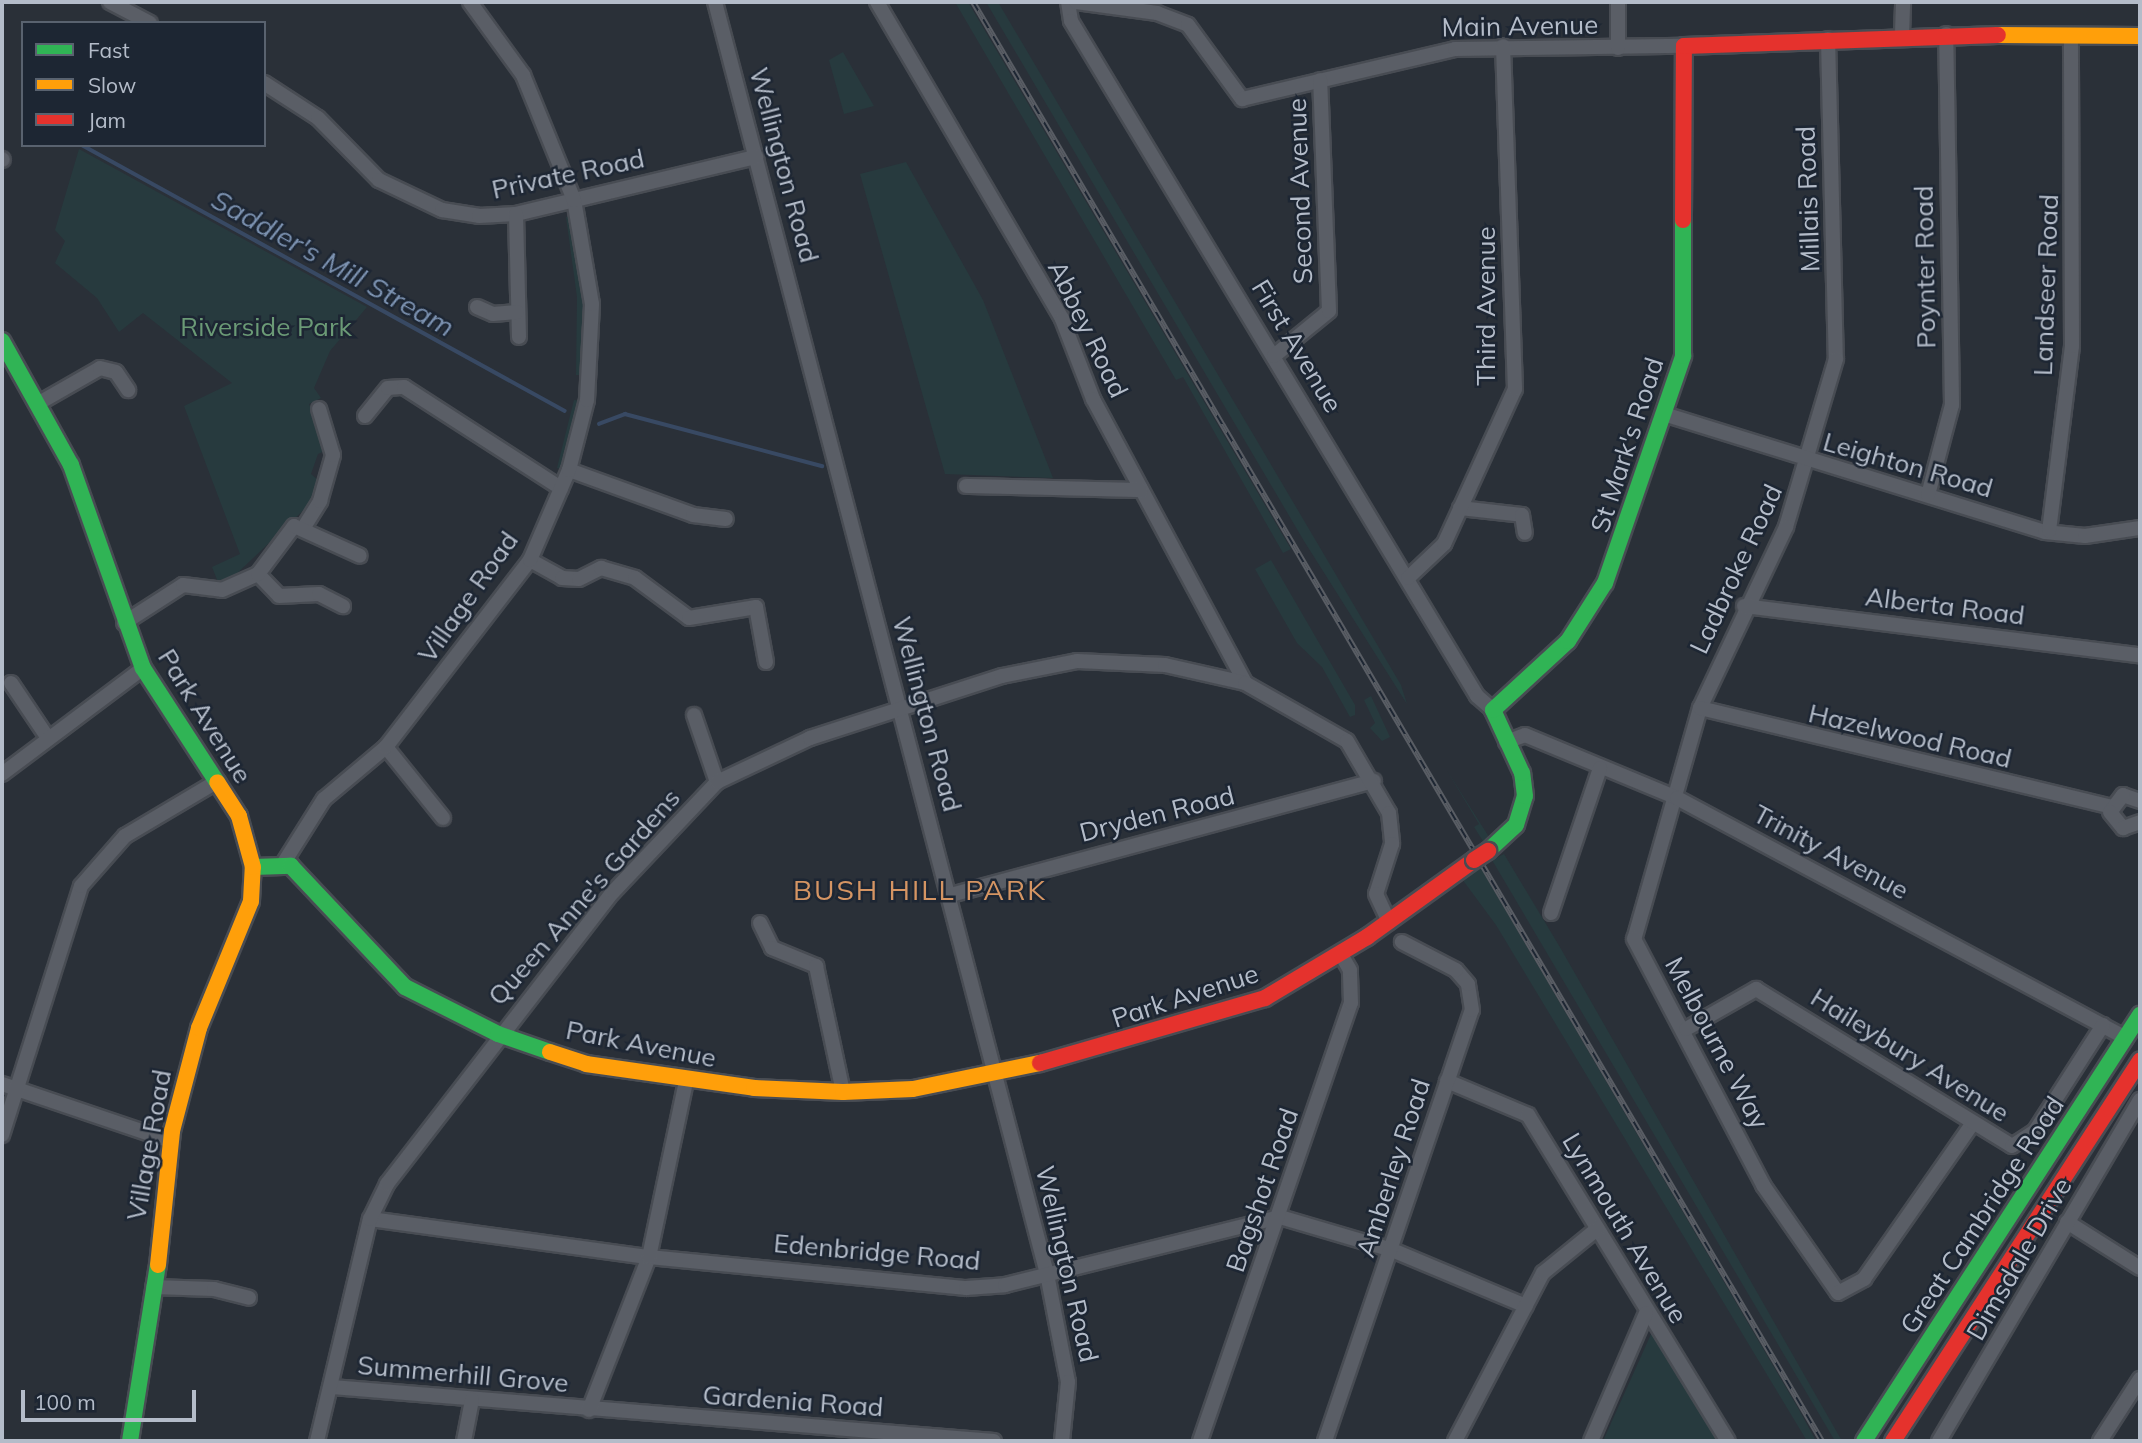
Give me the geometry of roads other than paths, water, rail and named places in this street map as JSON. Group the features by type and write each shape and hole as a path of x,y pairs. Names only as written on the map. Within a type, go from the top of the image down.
{"main road":[{"name":"Main Avenue","path":"1684,46 1902,34 2071,38 2140,36"},
{"name":"St Mark's Road","path":"1493,710 1506,691 1569,641 1605,583 1667,415 1686,318 1684,46"},
{"name":"Park Avenue","path":"5,352 39,403 74,473 124,623 144,668 241,822 253,867"},
{"name":"First Avenue","path":"1389,922 1488,850 1516,825 1524,806 1522,773 1493,710"},
{"name":"Park Avenue","path":"283,864 405,987 498,1034 586,1064 686,1081 843,1092 913,1089 998,1074 1221,1015 1265,998 1389,922"},
{"path":"253,867 283,864"},
{"name":"Village Road","path":"130,1441 153,1287 170,1141 199,1028 251,901 253,867"},
{"name":"Great Cambridge Road","path":"1864,1441 2133,1039 2140,1015"},
{"name":"Great Cambridge Road","path":"1893,1441 2140,1060"}],"street":[{"path":"110,2 146,21"},
{"name":"Village Road","path":"283,864 324,799 386,747 530,560 569,470 587,400 592,304 574,200 523,75 470,2"},
{"name":"Wellington Road","path":"715,2 899,708 998,1074 1046,1274 1068,1382 1062,1441"},
{"name":"Abbey Road","path":"877,2 1062,319 1093,399 1245,683"},
{"name":"First Avenue","path":"1068,2 1071,21 1477,696 1493,710"},
{"name":"Main Avenue","path":"1076,2 1157,13 1188,25 1242,99 1408,55 1503,46 1684,46"},
{"path":"1618,2 1618,48"},
{"path":"1902,34 1903,2"},
{"name":"Poynter Road","path":"1928,495 1952,405 1946,34"},
{"name":"Millais Road","path":"1828,38 1836,359"},
{"name":"Landseer Road","path":"2049,531 2072,346 2071,38"},
{"name":"Third Avenue","path":"1408,578 1437,555 1516,389 1503,46"},
{"name":"Second Avenue","path":"1273,356 1329,311 1320,80"},
{"name":"Private Road","path":"266,84 318,118 379,180 406,197 479,216 516,214 756,158"},
{"path":"516,214 519,337"},
{"path":"477,307 494,314 517,312"},
{"name":"Ladbroke Road","path":"1677,798 1700,708 1744,606 1786,527 1811,462 1836,359"},
{"path":"39,403 100,368 116,372 128,390"},
{"path":"365,416 388,388 404,387 561,488"},
{"path":"304,527 320,501 333,455 319,409"},
{"name":"Leighton Road","path":"1667,415 1811,462 2049,531 2085,536 2140,528"},
{"path":"569,470 682,511 726,519"},
{"path":"972,489 1141,490"},
{"path":"1460,508 1522,515 1525,533"},
{"path":"124,623 183,585 222,590 258,573 289,528 304,527 360,556"},
{"path":"530,560 562,578 579,579 601,568 635,578 689,618 756,607 766,662"},
{"path":"258,573 279,596 319,594 343,606"},
{"name":"Alberta Road","path":"1744,606 2140,655"},
{"name":"Queen Anne's Gardens","path":"317,1441 370,1219 387,1184 498,1034 613,892 717,782 810,738 899,708 1077,661 1165,665 1245,683 1324,723 1347,741 1374,781 1392,830 1376,894 1389,922"},
{"path":"2,774 46,735 144,668"},
{"path":"11,683 46,735"},
{"name":"Hazelwood Road","path":"1700,708 2111,807"},
{"path":"694,715 717,782"},
{"name":"Trinity Avenue","path":"1506,742 1525,735 1677,798 2133,1039"},
{"path":"386,747 443,818"},
{"path":"1551,913 1600,768"},
{"name":"Dryden Road","path":"951,895 1374,781"},
{"path":"2,1135 9,1087 81,886 117,842 216,782"},
{"name":"Hazelwood Road","path":"2111,807 2123,795 2140,801"},
{"name":"Melbourne Way","path":"1677,798 1633,932 1686,1030 1763,1185 1838,1293 1864,1279 1972,1123"},
{"name":"Hazelwood Road","path":"2111,807 2118,826 2140,822"},
{"path":"760,923 772,948 816,966 843,1092"},
{"name":"Amberley Road","path":"1325,1441 1392,1250 1472,998 1456,970 1402,942"},
{"name":"Bagshot Road","path":"1200,1441 1280,1217 1350,1003 1350,970 1340,953"},
{"name":"Haileybury Avenue","path":"1686,1030 1756,989 2008,1144 2025,1141 2103,1025"},
{"path":"589,1410 649,1256 686,1081"},
{"name":"Lynmouth Avenue","path":"1447,1081 1528,1115 1646,1313 1728,1441"},
{"path":"9,1087 170,1141"},
{"name":"Dimsdale Drive","path":"1939,1441 2140,1100"},
{"path":"1280,1217 1392,1250 1526,1306"},
{"name":"Edenbridge Road","path":"370,1219 649,1256 966,1287 1046,1274 1280,1217"},
{"path":"2067,1222 2140,1268"},
{"path":"1455,1441 1543,1273 1597,1229"},
{"path":"153,1287 214,1289 249,1298"},
{"path":"1591,1441 1646,1313"},
{"path":"2100,1441 2140,1379"},
{"name":"Summerhill Grove","path":"332,1387 589,1410"},
{"path":"464,1441 472,1400"},
{"name":"Gardenia Road","path":"589,1410 994,1441"}],"waterway":[{"name":"Saddler's Mill Stream","path":"86,147 565,411"},
{"name":"Saddler's Mill Stream","path":"599,424 625,414 822,466"}],"railway":[{"path":"973,2 1822,1441"}],"district":[{"name":"BUSH HILL PARK","path":"920,890"}],"park label":[{"name":"Riverside Park","path":"266,327"}]}
